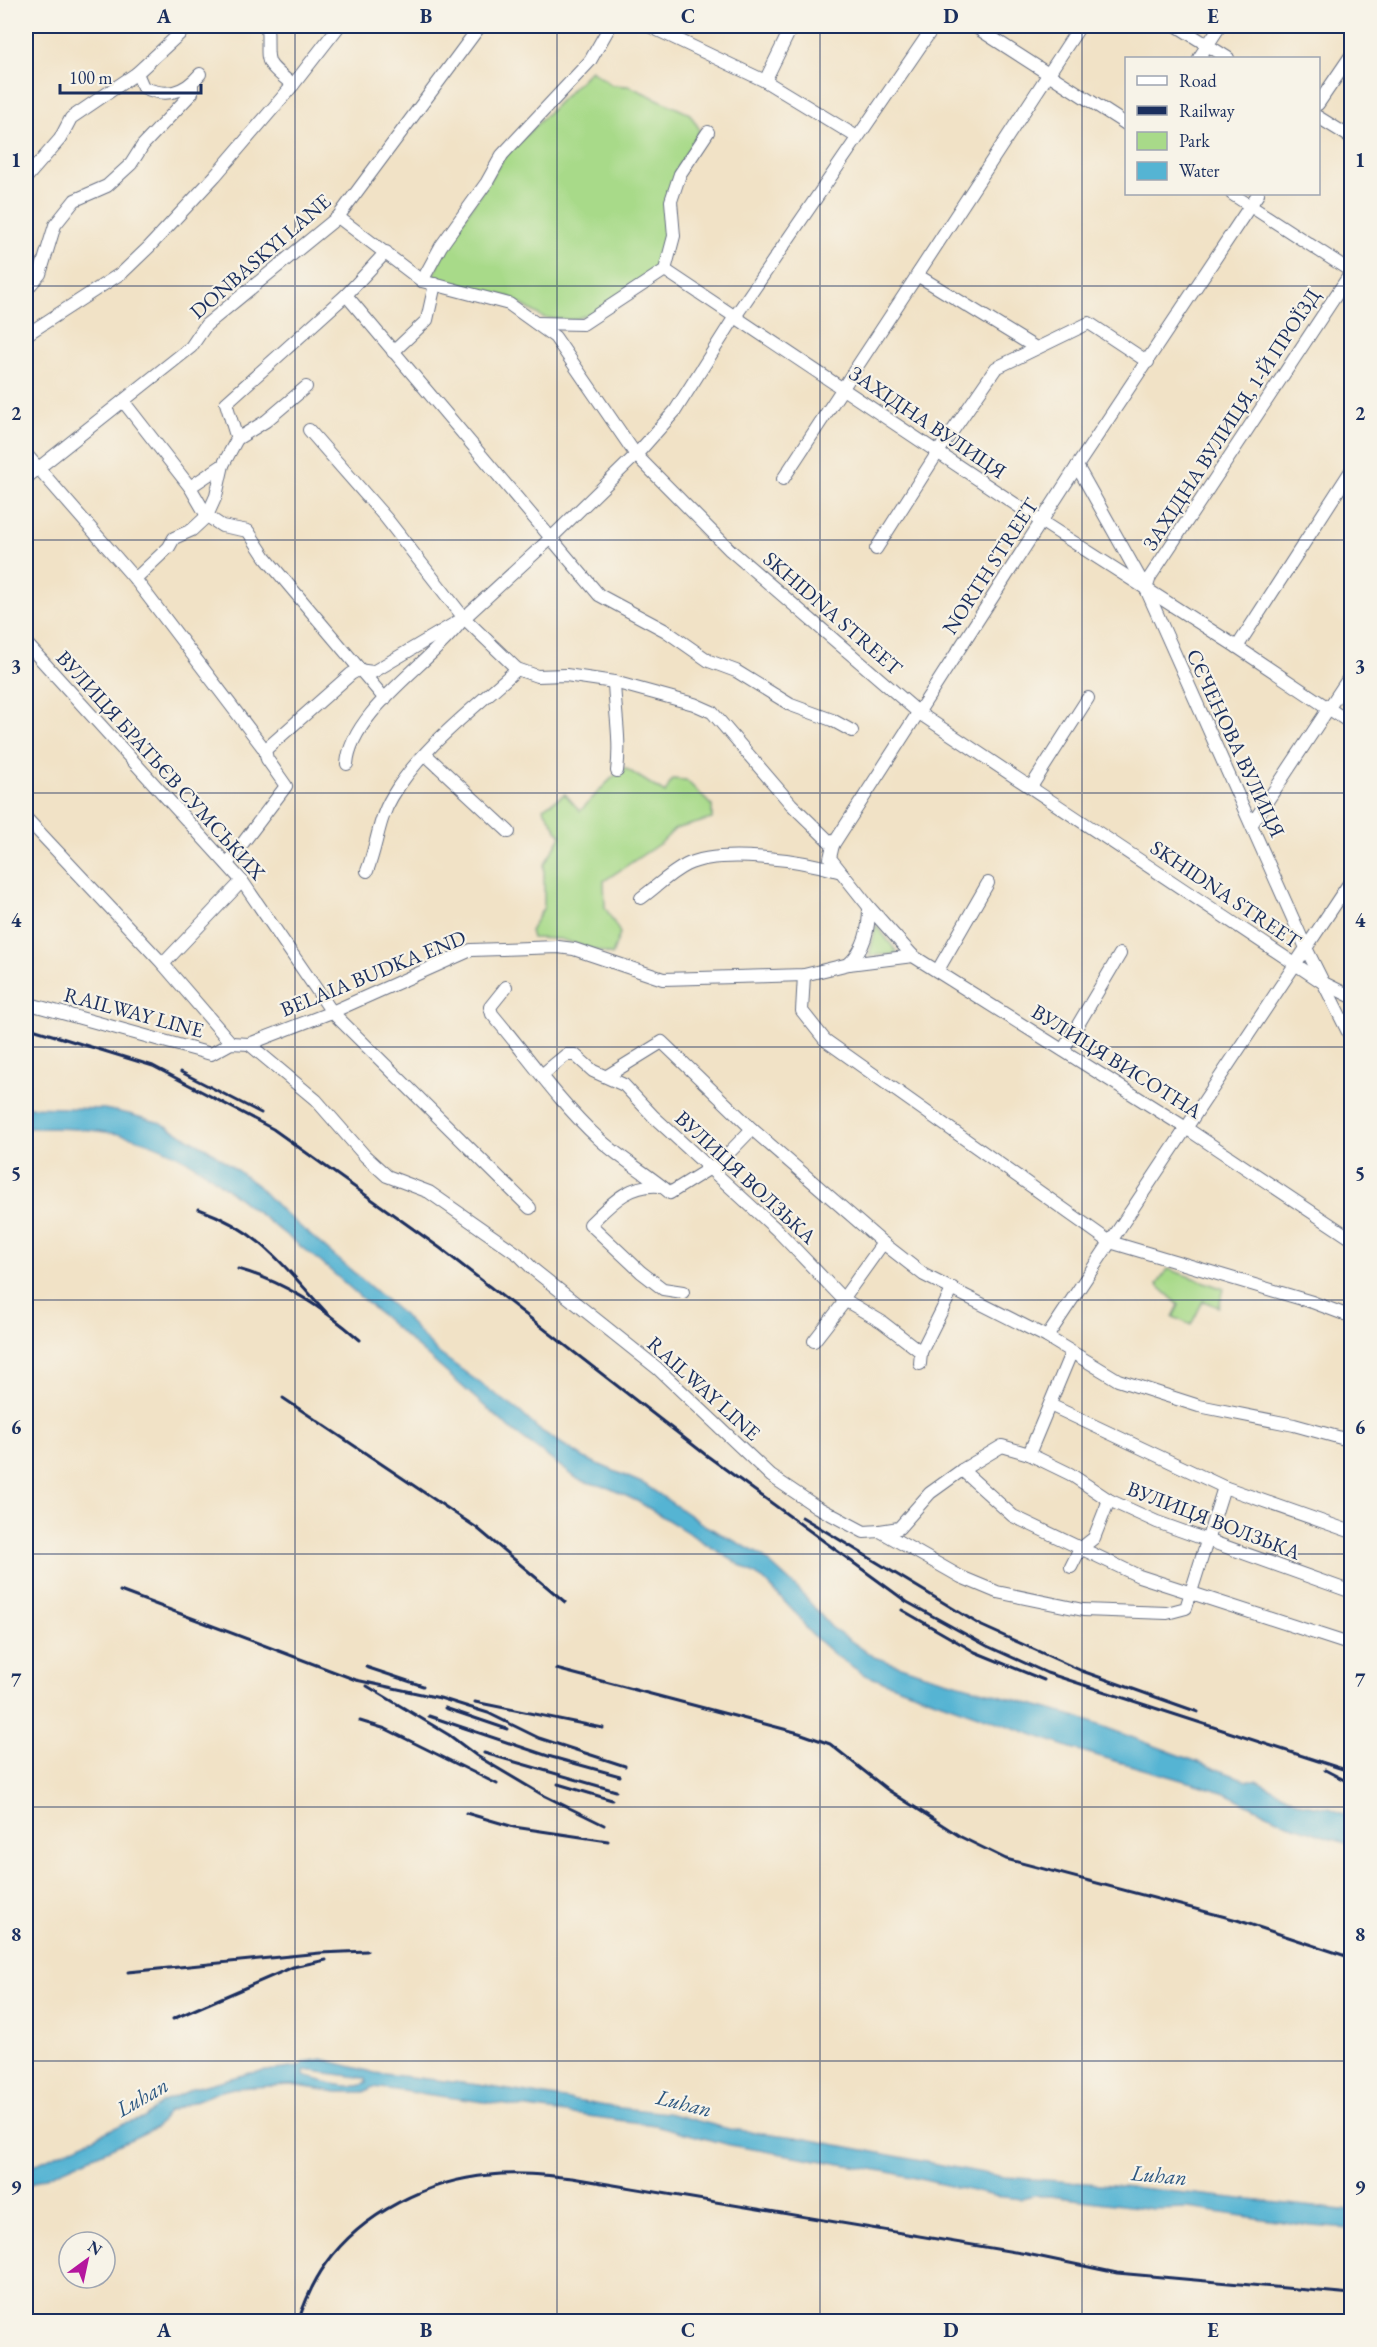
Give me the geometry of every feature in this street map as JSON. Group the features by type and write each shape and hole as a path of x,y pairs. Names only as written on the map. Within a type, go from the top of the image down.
{"street":[{"path":"26,175 60,139 71,118 137,73 188,26"},
{"path":"267,26 266,58 276,72 293,85"},
{"path":"26,335 123,272 215,176 293,85 339,26"},
{"name":"DONBASKYI LANE","path":"26,478 192,347 206,325 338,217 480,26"},
{"path":"422,281 441,246 487,182 502,155 590,61 610,26"},
{"path":"649,26 765,81 857,137"},
{"path":"765,81 792,26"},
{"path":"346,764 347,755 361,728 385,699 449,638 464,618 550,539 636,455 675,411 736,315 934,26"},
{"path":"974,26 1125,123"},
{"path":"783,480 1047,73 1080,26"},
{"path":"1178,26 1226,57"},
{"path":"1200,57 1220,26"},
{"path":"1320,101 1352,54"},
{"path":"137,73 143,87 152,91 176,93 192,84 200,74"},
{"path":"26,290 40,274 55,225 75,200 107,186 131,164 143,145 192,93 192,84"},
{"path":"1320,118 1352,138"},
{"path":"536,323 583,324 665,270 674,236 671,201 680,174 708,132"},
{"path":"1234,195 1351,271"},
{"name":"NORTH STREET","path":"833,845 1077,466 1257,195"},
{"name":"SKHIDNA STREET","path":"338,217 422,281 509,304 555,337 636,455 730,550 919,713 1295,964 1352,997"},
{"path":"237,440 225,403 346,295 386,252"},
{"name":"ЗАХІДНА ВУЛИЦЯ","path":"665,270 736,315 1042,522 1352,724"},
{"name":"ЗАХІДНА ВУЛИЦЯ, 1-Й ПРОЇЗД","path":"1146,589 1150,577 1351,271"},
{"path":"919,273 1036,348"},
{"path":"393,352 427,320 435,284"},
{"path":"346,295 599,595 666,631 709,661 736,671 791,705 832,720 852,731"},
{"path":"876,549 938,452 996,369 1089,323 1148,362"},
{"path":"135,579 169,547 174,538 192,530 207,516 216,496 223,465 237,440 266,421 306,387"},
{"path":"123,401 190,487 207,516 222,526 248,531 265,557 358,670 385,699"},
{"path":"309,430 386,518 464,618 517,669 537,676 566,675 614,682 694,704 712,712 791,804 833,845 830,858 838,871 913,957"},
{"path":"26,454 135,579 265,750 267,759 286,786 227,864"},
{"path":"190,487 223,465"},
{"name":"СЄЧЕНОВА ВУЛИЦЯ","path":"1077,466 1146,589 1306,948 1352,1040"},
{"path":"1237,647 1352,469"},
{"path":"265,750 358,670 373,672 464,618"},
{"name":"ВУЛИЦЯ БРАТЬЄВ СУМСЬКИХ","path":"26,643 242,881 332,1012 530,1208"},
{"path":"367,871 374,852 376,831 391,798 418,759 517,669"},
{"path":"1252,824 1352,673"},
{"path":"614,682 621,747 617,771"},
{"path":"1030,787 1088,698"},
{"path":"425,754 509,832"},
{"path":"26,818 163,964 231,1043"},
{"path":"641,898 687,864 734,856 817,865 838,871"},
{"path":"1047,1337 1352,879"},
{"path":"163,964 242,881"},
{"path":"938,970 988,883"},
{"path":"849,964 859,954 866,938 869,907"},
{"name":"BELAIA BUDKA END","path":"231,1043 249,1044 332,1012 471,950 545,946 574,949 663,979 804,975 849,964"},
{"path":"1063,1050 1120,954"},
{"path":"849,964 913,957"},
{"name":"ВУЛИЦЯ ВИСОТНА","path":"913,957 938,970 1186,1128 1352,1239"},
{"path":"804,975 802,1011 825,1040 1110,1242 1312,1302 1352,1317"},
{"path":"506,987 490,1006 492,1014 543,1074 562,1101 595,1136 670,1193 675,1193 708,1168 720,1162 752,1129"},
{"name":"RAILWAY LINE","path":"26,1003 211,1053 231,1043"},
{"path":"607,1076 662,1042 752,1129 883,1243 924,1275 1047,1337 1118,1380 1156,1394 1352,1440"},
{"name":"RAILWAY LINE","path":"249,1044 316,1100 365,1156 387,1176 429,1192 519,1255 534,1270 657,1368 771,1476 817,1507 864,1532 880,1531 961,1577 997,1592 1083,1610 1167,1613 1186,1608 1191,1593"},
{"name":"ВУЛИЦЯ ВОЛЗЬКА","path":"543,1074 566,1055 575,1055 592,1071 624,1085 708,1168 777,1230 843,1299 882,1322 921,1358 952,1288"},
{"path":"661,1186 643,1185 613,1203 590,1224 641,1272 663,1289 683,1292"},
{"path":"814,1341 842,1305 843,1299 883,1243"},
{"path":"1029,1454 1071,1353"},
{"path":"1050,1405 1224,1487 1352,1532"},
{"name":"ВУЛИЦЯ ВОЛЗЬКА","path":"962,1470 1002,1446 1029,1454 1070,1474 1109,1500 1205,1541 1352,1592"},
{"path":"880,1531 899,1528 930,1493 962,1470 1013,1516 1080,1549 1100,1555 1139,1576 1352,1645"},
{"path":"1191,1593 1205,1541 1224,1487"},
{"path":"1071,1567 1080,1549 1094,1538 1109,1500"}],"green space":[{"path":"591,70 612,85 629,86 690,114 700,130 675,173 668,239 660,265 604,309 573,320 544,318 509,297 433,278 443,250 505,156"},
{"path":"625,768 665,793 672,779 686,780 712,806 712,819 675,829 662,842 604,881 605,907 620,933 612,955 560,939 532,938 530,931 544,907 544,865 561,836 543,808 565,794 580,811"},
{"path":"876,925 897,952 895,954 869,956"},
{"path":"1168,1269 1224,1289 1219,1307 1203,1301 1191,1325 1173,1317 1179,1305 1157,1285"}],"water":[{"path":"26,1107 104,1109 129,1114 161,1123 208,1149 257,1185 282,1211 401,1313 437,1352 520,1412 538,1429 586,1459 644,1484 704,1525 761,1555 799,1590 831,1627 874,1657 924,1674 1080,1718 1246,1780 1256,1780 1302,1804 1329,1808 1351,1817 1351,1845 1285,1823 1223,1792 1071,1748 865,1675 835,1655 810,1633 798,1616 764,1580 639,1502 609,1488 579,1480 514,1432 323,1264 204,1171 160,1147 119,1134 75,1129 26,1128"},
{"path":"322,2059 375,2073 479,2085 612,2107 668,2113 729,2129 796,2137 1004,2177 1113,2185 1351,2211 1351,2229 1311,2226 1188,2208 1153,2209 1050,2196 1022,2199 994,2196 889,2172 729,2145 655,2125 373,2087 364,2092 337,2092 292,2085 233,2088 218,2092 169,2111 155,2128 26,2186 26,2169 123,2124 143,2119 161,2103 194,2088 250,2073 299,2067 305,2062","holes":["304,2070 366,2079 367,2083 344,2086 304,2076"]}],"railway":[{"path":"26,1027 153,1066 273,1129 440,1248 706,1455 907,1602 987,1646 1047,1673 1352,1772"},
{"path":"181,1072 261,1113"},
{"path":"199,1209 239,1228 255,1239 283,1265 326,1312"},
{"path":"238,1269 272,1281 303,1297 360,1340"},
{"path":"283,1398 477,1528 565,1602"},
{"path":"802,1517 982,1626 1082,1671 1198,1712"},
{"path":"120,1591 356,1680 440,1698 488,1713 539,1738 625,1766"},
{"path":"902,1610 975,1652 1044,1680"},
{"path":"366,1667 423,1686"},
{"path":"556,1669 799,1733 830,1744 888,1790 961,1837 1006,1859 1237,1920 1352,1958"},
{"path":"367,1686 541,1794 604,1825"},
{"path":"475,1702 603,1728"},
{"path":"445,1708 507,1729"},
{"path":"429,1716 548,1756 620,1776"},
{"path":"360,1721 386,1729 497,1784"},
{"path":"484,1753 616,1791"},
{"path":"1325,1770 1352,1784"},
{"path":"558,1784 612,1800"},
{"path":"466,1813 514,1827 608,1841"},
{"path":"128,1972 320,1953 367,1951"},
{"path":"173,2019 293,1967 326,1960"},
{"path":"298,2322 310,2292 326,2264 341,2246 377,2215 421,2192 444,2184 467,2178 510,2174 572,2178 1027,2254 1117,2273 1352,2294"}],"water label":[{"name":"Luhan","path":"142,2097"},
{"name":"Luhan","path":"684,2103"},
{"name":"Luhan","path":"1159,2175"}]}
